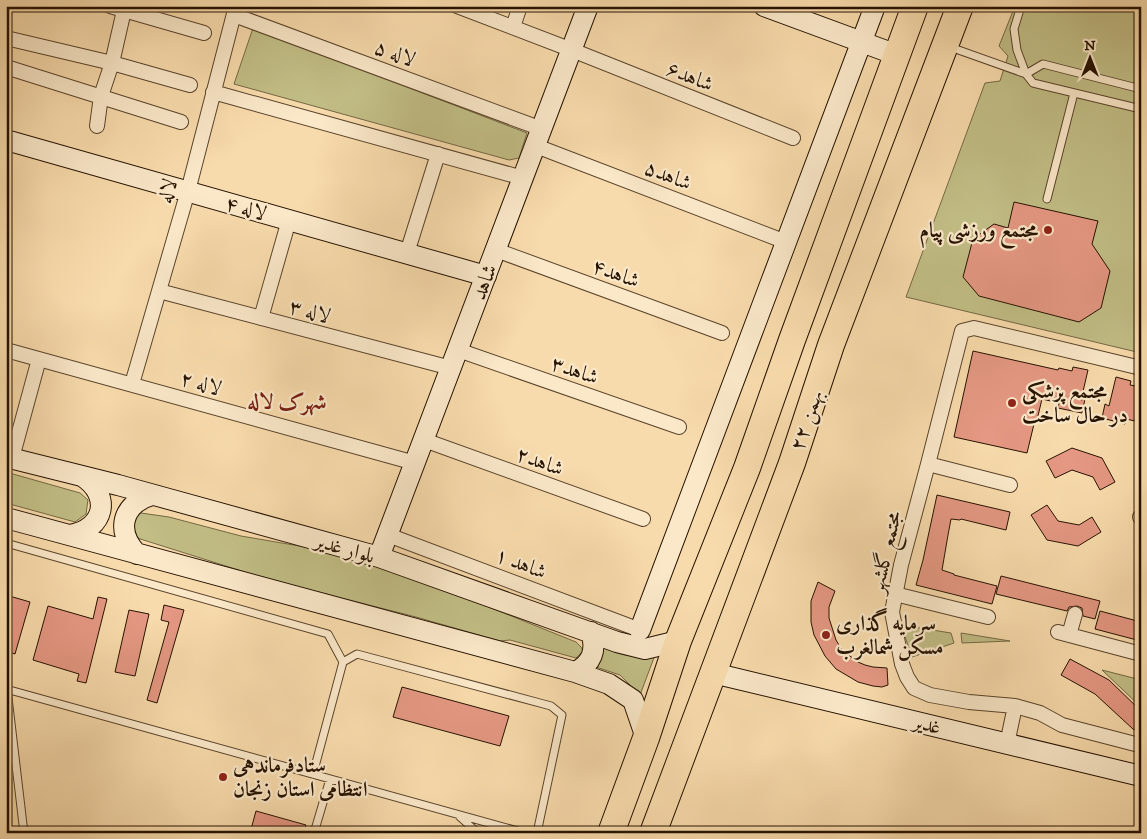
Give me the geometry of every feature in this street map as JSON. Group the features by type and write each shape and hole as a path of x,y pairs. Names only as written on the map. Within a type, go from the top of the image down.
{"highway":[{"name":"۲۲ بهمن","path":"611,833 646,738 678,641 748,468 792,340 915,6"},
{"name":"۲۲ بهمن","path":"653,833 792,463 832,346 960,6"},
{"path":"792,340 802,329 810,324 820,324 827,329 831,337 832,346"}],"main road":[{"name":"شاهد","path":"379,557 588,6"},
{"path":"764,6 897,55"},
{"path":"640,630 874,6"},
{"name":"لاله ۴","path":"6,140 486,276"},
{"name":"بلوار غدیر","path":"9,458 379,557 617,642 645,649 678,641"},
{"path":"70,536 81,534 90,528 97,520 100,511 101,500 97,490 91,482 82,476"},
{"path":"138,554 130,546 125,536 126,514 142,498 152,495"},
{"path":"6,518 575,672 610,684 633,700 646,738"},
{"path":"575,672 582,668 592,656 594,640 591,632"},
{"name":"غدیر","path":"712,673 1141,776"}],"street":[{"name":"شاهد۶","path":"457,6 793,138"},
{"path":"514,28 520,6"},
{"path":"97,126 101,96 112,62 120,8 204,34"},
{"name":"لاله","path":"132,384 188,191 235,11"},
{"name":"لاله ۵","path":"235,11 539,137"},
{"path":"6,38 112,62 190,84"},
{"path":"6,67 181,122"},
{"path":"213,92 523,178"},
{"name":"شاهد۵","path":"539,137 786,242"},
{"path":"407,253 438,154"},
{"path":"261,318 289,220"},
{"name":"شاهد۴","path":"496,250 722,333"},
{"name":"لاله ۳","path":"159,292 261,318 454,359"},
{"name":"مجتمع گلشهر","path":"1141,368 974,328 962,331 894,594 892,612 902,664 914,688 930,695 969,702 1015,706 1040,713 1062,725 1141,744"},
{"name":"لاله ۲","path":"6,350 415,463"},
{"path":"9,458 39,359"},
{"name":"شاهد۳","path":"454,359 678,427"},
{"name":"شاهد۲","path":"424,440 644,519"},
{"path":"928,464 1010,485"},
{"name":"شاهد ۱","path":"388,535 640,630"},
{"path":"894,594 988,617"},
{"path":"1075,614 1063,633 1141,654"},
{"path":"1007,744 1015,706"}],"lane":[{"path":"1021,6 1014,29 1018,50 1026,74 1032,83 1141,109"},
{"path":"945,46 1026,74 1043,64 1141,89"},
{"path":"1047,199 1074,93"},
{"path":"6,543 328,634 343,662 313,774"},
{"path":"343,662 356,654 551,706 562,715 537,833"},
{"path":"24,833 7,689 525,833"},
{"path":"314,833 330,779"},
{"path":"456,814 478,833"}],"shaded area":[{"path":"1015,6 1141,6 1141,353 906,297 985,83 1000,81 1008,56 999,46"},
{"path":"253,28 527,133 519,158 509,160 234,84"},
{"path":"6,472 80,493 88,500 86,514 75,522 6,503"},
{"path":"141,513 169,517 241,536 352,555 412,576 576,642 583,651 576,658 510,640 500,641 416,617 267,579 134,537 131,517"},
{"path":"901,625 951,633 954,643 912,657"},
{"path":"961,633 1010,641 962,643"},
{"path":"599,646 627,655 640,657 655,655 640,695 620,675 590,665"},
{"path":"1102,670 1141,680 1141,707"}],"building":[{"path":"1014,202 1098,221 1092,244 1110,271 1101,308 1079,322 979,296 963,277 973,239 994,224 1008,228"},
{"name":"مجتمع پزشکی در حال ساخت","path":"973,351 1058,370 1059,368 1072,371 1073,367 1088,370 1081,400 1085,399 1082,413 1058,408 1059,403 1042,399 1027,453 954,437"},
{"path":"1116,377 1131,381 1130,385 1141,387 1141,398 1135,421 1126,419 1125,424 1102,418 1105,404 1109,406"},
{"path":"1072,448 1102,458 1115,482 1100,490 1093,477 1072,470 1055,478 1046,461"},
{"path":"937,495 1010,512 1006,530 961,519 951,519 942,570 997,586 992,604 916,585"},
{"path":"1047,505 1058,521 1079,525 1092,517 1101,532 1078,546 1047,540 1031,515"},
{"path":"1001,576 1100,601 1095,619 1083,616 1082,608 1077,606 1069,607 1067,611 996,594"},
{"path":"818,582 835,591 829,607 829,618 836,640 842,650 865,665 887,668 888,685 882,687 858,682 836,669 825,656 814,635 811,622 811,601"},
{"path":"6,595 30,602 15,654 6,651"},
{"path":"98,597 107,599 86,683 77,681 79,674 33,660 48,606 93,619"},
{"path":"164,605 184,610 157,703 147,700 169,622 161,620"},
{"path":"129,610 149,614 135,676 115,672"},
{"path":"1100,611 1141,622 1137,640 1095,629"},
{"path":"1070,659 1109,680 1141,711 1141,723 1134,730 1095,694 1061,675"},
{"path":"402,687 509,716 500,746 393,717"},
{"path":"256,811 306,825 304,833 250,833"}],"place":[{"name":"مجتمع ورزشی پیام","path":"1048,230"},
{"name":"مجتمع پزشکی در حال ساخت","path":"1012,403"},
{"name":"سرمایه گذاری مسکن شمالغرب","path":"826,635"},
{"name":"ستادفرماندهی انتظامی استان زنجان","path":"223,777"}],"district":[{"name":"شهرک لاله","path":"287,401"}]}
